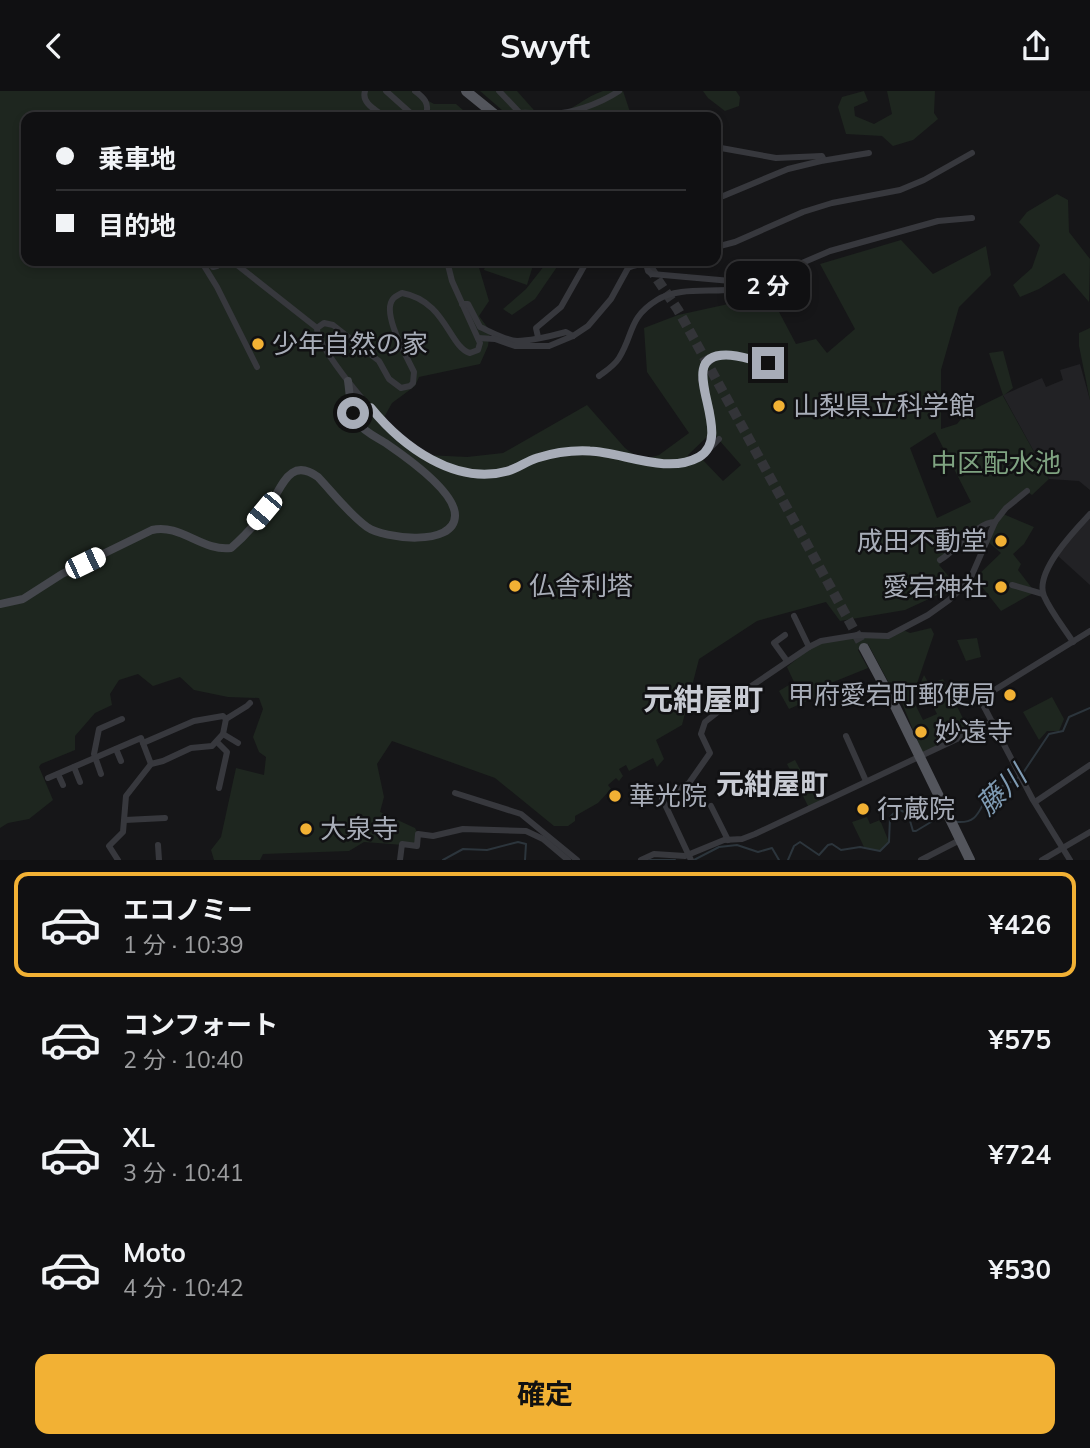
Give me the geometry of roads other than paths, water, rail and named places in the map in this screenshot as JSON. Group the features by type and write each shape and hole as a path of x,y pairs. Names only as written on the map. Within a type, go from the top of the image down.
{"main road":[{"path":"466,91 492,112"},
{"path":"0,604 23,599 62,574 152,530 166,528 214,548 231,548 271,503 283,480 297,472 311,472 318,477 360,521 382,534 432,537 446,533 455,518 453,504 414,463 358,423 353,413 348,381"},
{"path":"864,647 970,860"}],"street":[{"path":"365,91 363,96 366,102 379,112"},
{"path":"386,91 409,112"},
{"path":"415,91 422,96 427,106 426,112"},
{"path":"499,91 519,112"},
{"path":"562,112 610,97 619,91"},
{"path":"721,148 784,159 816,155 824,160"},
{"path":"721,196 788,169 869,153"},
{"path":"721,246 813,209 842,200 900,190 972,153"},
{"path":"647,266 652,274 732,281 763,277 830,251 938,221 972,218"},
{"path":"204,266 257,366"},
{"path":"238,266 317,328 320,342 348,381 397,437 426,455 467,473 498,474 537,458 577,450 598,451 647,463 687,461 699,457 719,439"},
{"path":"317,328 324,323 333,325 379,361 389,379 401,388 406,388 413,383 414,372 390,317 393,298 402,293 415,295 431,307 444,320 462,349 466,352 478,350 478,338 452,281 448,266"},
{"path":"538,337 537,328 561,307 584,266"},
{"path":"478,338 495,339 515,346 549,346 573,336 588,326 611,299 631,266"},
{"path":"599,376 614,366 638,316 657,300 674,292 740,287 758,282 763,277"},
{"path":"462,304 468,304 480,327 516,341 545,338 566,332 573,336"},
{"path":"708,450 712,417 701,380 706,365 717,356 726,355 768,363"},
{"path":"358,423 360,415 371,408"},
{"path":"690,857 662,798 689,783 710,754 701,734 705,722 787,661 821,641 858,635 888,636 928,615 965,585 995,522 1006,508 1027,491"},
{"path":"1043,594 1049,567 1061,544 1090,514"},
{"path":"940,559 951,553 982,525 995,522"},
{"path":"1013,585 1043,594 1073,642"},
{"path":"794,616 809,647"},
{"path":"1070,860 1020,776 980,699 1090,631"},
{"path":"786,635 774,643 787,661"},
{"path":"118,860 109,846 123,832 126,796 151,764 191,748 217,742 223,734 226,719 250,703"},
{"path":"143,743 194,721 223,716 226,719"},
{"path":"101,774 95,758 99,729 122,719"},
{"path":"641,860 654,854 690,857 728,840 755,834 993,722"},
{"path":"223,734 236,742 239,733"},
{"path":"846,736 866,781"},
{"path":"48,778 141,738 151,764"},
{"path":"217,742 227,752 219,788"},
{"path":"116,749 121,761"},
{"path":"1035,802 1090,765"},
{"path":"74,767 80,782"},
{"path":"58,774 63,785"},
{"path":"455,793 521,814 578,860"},
{"path":"711,806 728,840"},
{"path":"125,820 165,818"},
{"path":"400,860 402,844 416,846 418,834 433,836 463,829 534,833 568,860"},
{"path":"1042,860 1090,832"},
{"path":"921,860 960,840"},
{"path":"158,845 159,860"}],"waterway":[{"name":"藤川","path":"1023,773 1049,734 1063,731 1069,717 1090,708"},
{"name":"藤川","path":"957,822 972,820 989,796 1019,777"},
{"name":"藤川","path":"788,860 794,846 800,842 819,855 832,844 841,850 860,847 880,851 889,842 890,817 898,809 908,814 913,831 941,816 945,817"},
{"name":"藤川","path":"443,860 463,849 487,850 518,842 526,844 525,860"},
{"name":"藤川","path":"694,860 719,847 737,845 758,852 772,848 779,860"},
{"name":"藤川","path":"650,860 675,860"}],"tunnel":[{"path":"649,267 678,310 864,648"}],"place":[{"name":"少年自然の家","path":"258,344"},
{"name":"山梨県立科学館","path":"779,406"},
{"name":"成田不動堂","path":"1001,541"},
{"name":"仏舎利塔","path":"515,586"},
{"name":"愛宕神社","path":"1001,587"},
{"name":"甲府愛宕町郵便局","path":"1010,695"},
{"name":"妙遠寺","path":"921,732"},
{"name":"華光院","path":"615,796"},
{"name":"行蔵院","path":"863,809"},
{"name":"大泉寺","path":"306,829"}],"district":[{"name":"元紺屋町","path":"703,700"},
{"name":"元紺屋町","path":"772,784"}],"park label":[{"name":"中区配水池","path":"996,463"}]}
